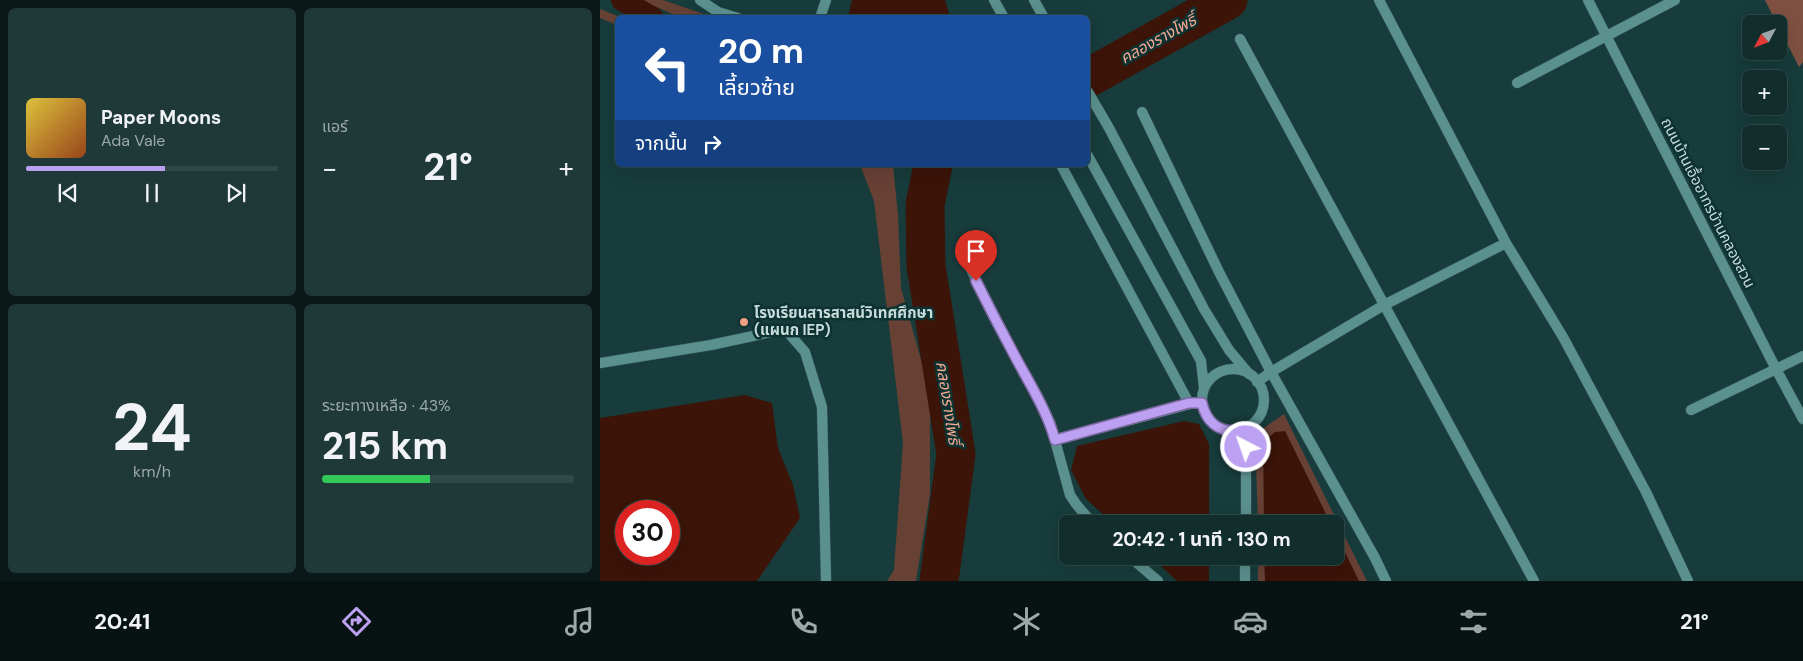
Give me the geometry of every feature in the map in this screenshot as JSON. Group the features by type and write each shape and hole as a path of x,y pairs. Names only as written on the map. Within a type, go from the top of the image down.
{"street":[{"path":"700,0 718,12 728,15"},
{"path":"821,15 826,0"},
{"path":"994,0 1002,15"},
{"path":"1034,0 1042,15"},
{"path":"1379,0 1506,244 1563,337 1646,492 1688,581"},
{"name":"ถนนบ้านเอื้ออาทรบ้านคลองสวน","path":"1588,0 1803,419"},
{"path":"1518,83 1675,0"},
{"path":"1240,39 1534,581"},
{"path":"1090,95 1204,309 1228,350 1258,382 1262,392 1263,404 1260,414 1253,423 1244,429 1222,429 1212,423 1205,414 1202,403 1204,388 1201,361 1090,160"},
{"path":"1142,112 1218,272 1386,581"},
{"path":"1062,167 1189,403"},
{"path":"1258,382 1271,372 1384,305 1506,244"},
{"path":"969,265 991,311 1050,422 1070,495 1085,515"},
{"path":"600,363 711,345 785,329 805,352 822,407 826,581"},
{"path":"1692,410 1803,356"},
{"path":"1204,388 1212,377 1223,370 1237,370 1249,374"},
{"path":"1055,440 1189,403 1202,403"},
{"path":"1238,430 1246,447 1246,515"},
{"path":"1139,565 1158,581"},
{"path":"1245,565 1245,581"}],"shaded area":[{"path":"640,0 663,0 706,15 675,15"},
{"path":"852,0 945,0 949,15 848,15"},
{"path":"1765,0 1803,0 1803,62 1799,67 1788,46 1788,15 1772,15"},
{"path":"600,9 615,15 615,24 600,18"},
{"path":"861,167 893,167 898,215 901,288 930,392 930,494 916,581 887,581 894,570 903,443 874,201"},
{"path":"745,395 772,403 778,448 793,485 800,518 757,581 600,581 600,418"},
{"path":"1284,414 1334,515 1258,515 1255,434"},
{"path":"1184,421 1199,424 1209,444 1209,515 1104,515 1086,499 1071,470 1077,446"},
{"path":"1285,431 1327,515 1264,515 1263,442 1275,432"},
{"path":"1344,535 1367,581 1258,581 1258,565 1344,565"},
{"path":"1344,550 1359,581 1265,581 1264,565 1344,565"},
{"path":"1160,565 1209,565 1209,581 1177,581"}],"waterway":[{"path":"622,0 648,15"},
{"name":"คลองรางโพธิ์","path":"1090,77 1228,0"},
{"name":"คลองรางโพธิ์","path":"933,167 925,205 926,266 956,454 939,581"}],"place":[{"name":"โรงเรียนสารสาสน์วิเทศศึกษา (แผนก IEP)","path":"744,322"}],"route":[{"path":"976,281 1050,422 1055,440 1189,403 1202,403 1205,414 1212,423 1222,429 1238,430 1246,447"}]}
